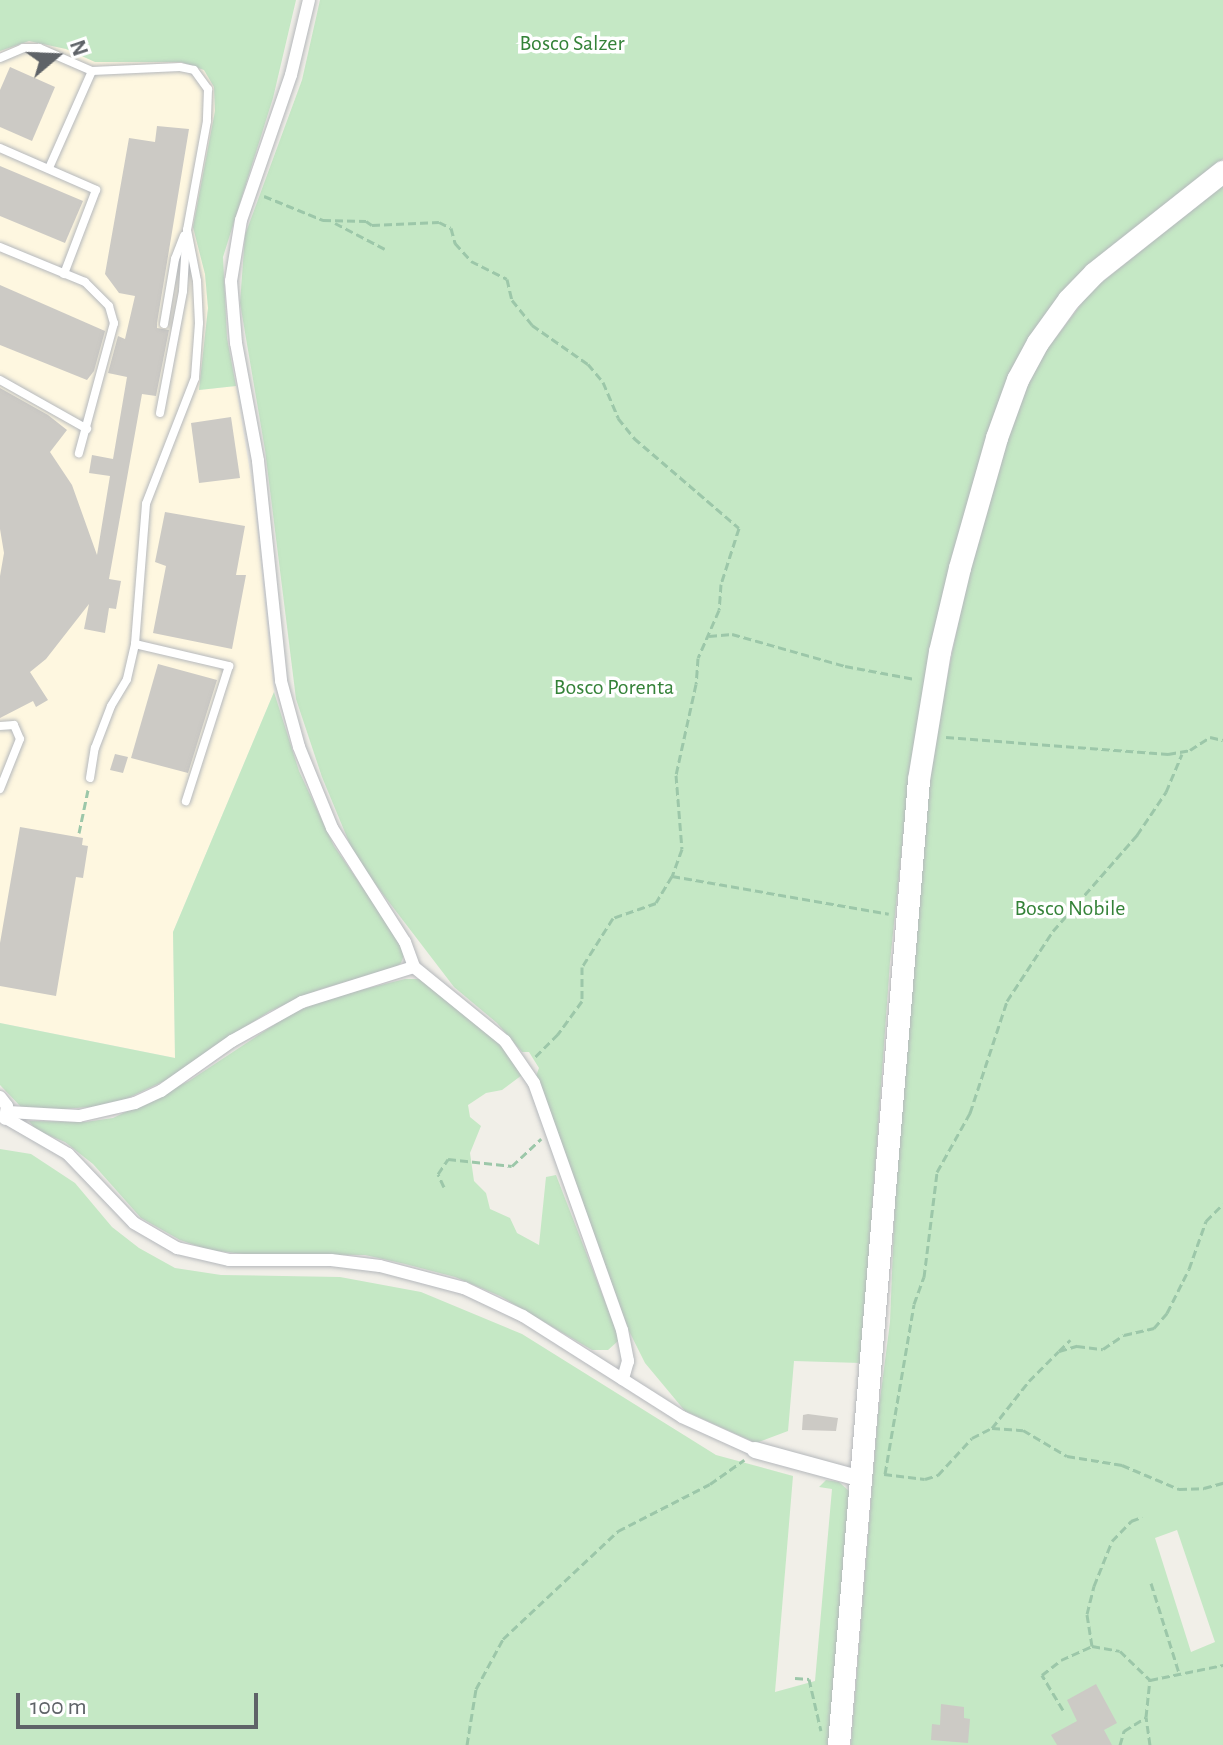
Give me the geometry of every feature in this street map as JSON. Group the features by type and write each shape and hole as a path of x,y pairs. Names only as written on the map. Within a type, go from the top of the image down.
{"main road":[{"path":"832,1744 870,1475 907,917 926,735 960,568 997,438 1018,380 1038,343 1069,300 1095,273 1223,172"}],"street":[{"path":"309,0 291,75 251,190 235,247 232,310 258,461 281,681 299,747 332,828 405,942 414,967 488,1025 534,1083 625,1338 628,1361 623,1379"},
{"path":"5,1118 79,1116 135,1103 161,1091 232,1041 302,1002 414,967"},
{"path":"0,1097 5,1118 68,1154 134,1223 177,1248 229,1260 331,1260 380,1266 464,1288 523,1316 682,1417 755,1450 870,1475"}],"lane":[{"path":"0,58 23,48 39,48 92,71 180,67 194,70 208,89 207,121 187,230 183,291 160,413"},
{"path":"49,168 92,71"},
{"path":"0,148 96,190 64,274"},
{"path":"164,324 175,259 187,230"},
{"path":"90,778 95,748 111,706 127,679 135,644 146,504 195,378 198,295 187,230"},
{"path":"0,247 85,282 109,306 114,323 79,453"},
{"path":"0,380 87,429"},
{"path":"135,644 229,666 186,801"},
{"path":"0,726 14,725 20,739 0,789"}],"path":[{"path":"251,190 331,221 385,249"},
{"path":"331,221 372,225 439,222 451,228 455,243 471,261 507,279 512,300 532,325 588,364 603,382 618,418 634,438 739,528 721,584 719,610 698,658 696,684 676,775 682,849 672,876 656,903 613,918 582,967 582,1001 558,1034 524,1067"},
{"path":"707,636 732,634 875,673 935,682"},
{"path":"926,735 973,741 1182,754 1210,737 1223,740"},
{"path":"1070,1340 1029,1381 992,1428 972,1438 944,1471 932,1478 870,1475 914,1304 924,1277 937,1172 970,1113 1007,1001 1053,931 1137,835 1166,792 1182,754"},
{"path":"79,833 90,778"},
{"path":"672,876 907,917"},
{"path":"444,1187 438,1174 448,1159 512,1166 551,1133"},
{"path":"1059,1351 1077,1346 1103,1349 1124,1335 1154,1328 1167,1313 1189,1269 1206,1221 1223,1204"},
{"path":"992,1428 1023,1430 1067,1456 1122,1465 1179,1489 1223,1483"},
{"path":"467,1745 476,1689 503,1639 618,1531 710,1484 755,1450"},
{"path":"1092,1646 1087,1614 1094,1586 1112,1541 1131,1521 1142,1517"},
{"path":"1151,1583 1179,1673"},
{"path":"1063,1710 1042,1675 1061,1660 1092,1646 1120,1651 1150,1680"},
{"path":"1150,1680 1223,1665"},
{"path":"795,1678 809,1679 832,1744"},
{"path":"1150,1680 1146,1717 1150,1745"},
{"path":"1120,1745 1124,1731 1146,1717"}],"shaded area":[{"path":"29,41 66,49 96,62 181,62 204,70 214,87 215,111 193,227 205,274 208,308 199,390 236,386 254,496 274,692 173,932 175,1058 0,1023 0,51"}],"green space":[{"path":"0,0 296,0 273,98 223,257 227,338 236,386 199,390 208,308 205,274 193,227 215,111 214,87 204,70 181,62 95,62 66,49 29,41 0,51"},
{"path":"320,0 1223,0 1223,159 1089,265 1033,333 933,634 909,781 890,962 861,1363 794,1361 788,1431 756,1443 685,1411 645,1363 629,1331 536,1076 539,1068 529,1052 522,1052 497,1023 454,987 356,859 322,777 296,699 265,450 240,303 245,235 302,80"},
{"name":"Bosco Nobile","path":"1223,185 1223,1745 851,1745 878,1415 890,1322 896,1175 921,851 934,742 968,575 1022,396 1045,352 1091,291","holes":["1177,1530 1215,1642 1191,1652 1155,1538"]},
{"path":"274,692 299,771 334,846 397,937 404,955 401,963 395,968 321,989 270,1011 212,1048 177,1075 113,1105 40,1111 22,1108 0,1085 0,1023 175,1058 173,932"},
{"path":"405,979 421,979 498,1042 522,1075 502,1090 486,1093 468,1105 470,1117 481,1126 470,1153 474,1181 486,1193 490,1209 510,1218 517,1233 539,1245 546,1177 556,1175 618,1335 618,1341 608,1350 592,1350 500,1296 455,1277 405,1264 365,1255 244,1254 209,1250 180,1240 141,1218 93,1164 65,1142 36,1130 29,1121 85,1122 113,1118 189,1081 289,1015 328,998"},
{"path":"0,1149 31,1154 75,1183 112,1227 139,1248 175,1268 221,1275 340,1277 421,1292 522,1334 716,1455 793,1476 775,1692 815,1681 832,1489 819,1487 826,1480 839,1482 849,1491 829,1745 0,1745"}],"building":[{"path":"10,67 55,87 32,141 0,127 0,90"},
{"path":"157,126 189,129 157,323 157,328 169,330 156,396 142,394 109,579 121,581 116,609 109,608 105,633 84,629 89,604 46,659 30,672 48,700 36,707 33,701 0,718 0,576 4,553 0,529 0,388 48,415 67,430 50,452 72,485 97,555 110,476 89,473 92,455 113,459 127,377 108,373 118,336 125,339 135,296 119,293 105,274 129,138 155,142"},
{"path":"0,166 83,201 65,243 0,216"},
{"path":"0,285 105,331 94,371 87,380 0,345"},
{"path":"231,417 240,478 199,483 191,423"},
{"path":"165,512 245,526 236,575 246,575 232,649 153,633 166,566 155,562"},
{"path":"158,664 217,680 188,773 131,758"},
{"path":"115,754 128,757 123,773 110,770"},
{"path":"20,827 83,838 82,845 88,846 83,878 76,877 56,996 0,986 0,943"},
{"path":"803,1415 838,1418 836,1431 802,1430"},
{"path":"1096,1684 1117,1723 1104,1730 1112,1745 1057,1745 1051,1735 1077,1721 1067,1700"},
{"path":"941,1704 964,1707 964,1718 970,1719 968,1743 931,1740 932,1724 940,1725"}],"park label":[{"name":"Bosco Salzer","path":"572,44"},
{"name":"Bosco Porenta","path":"614,688"}]}
